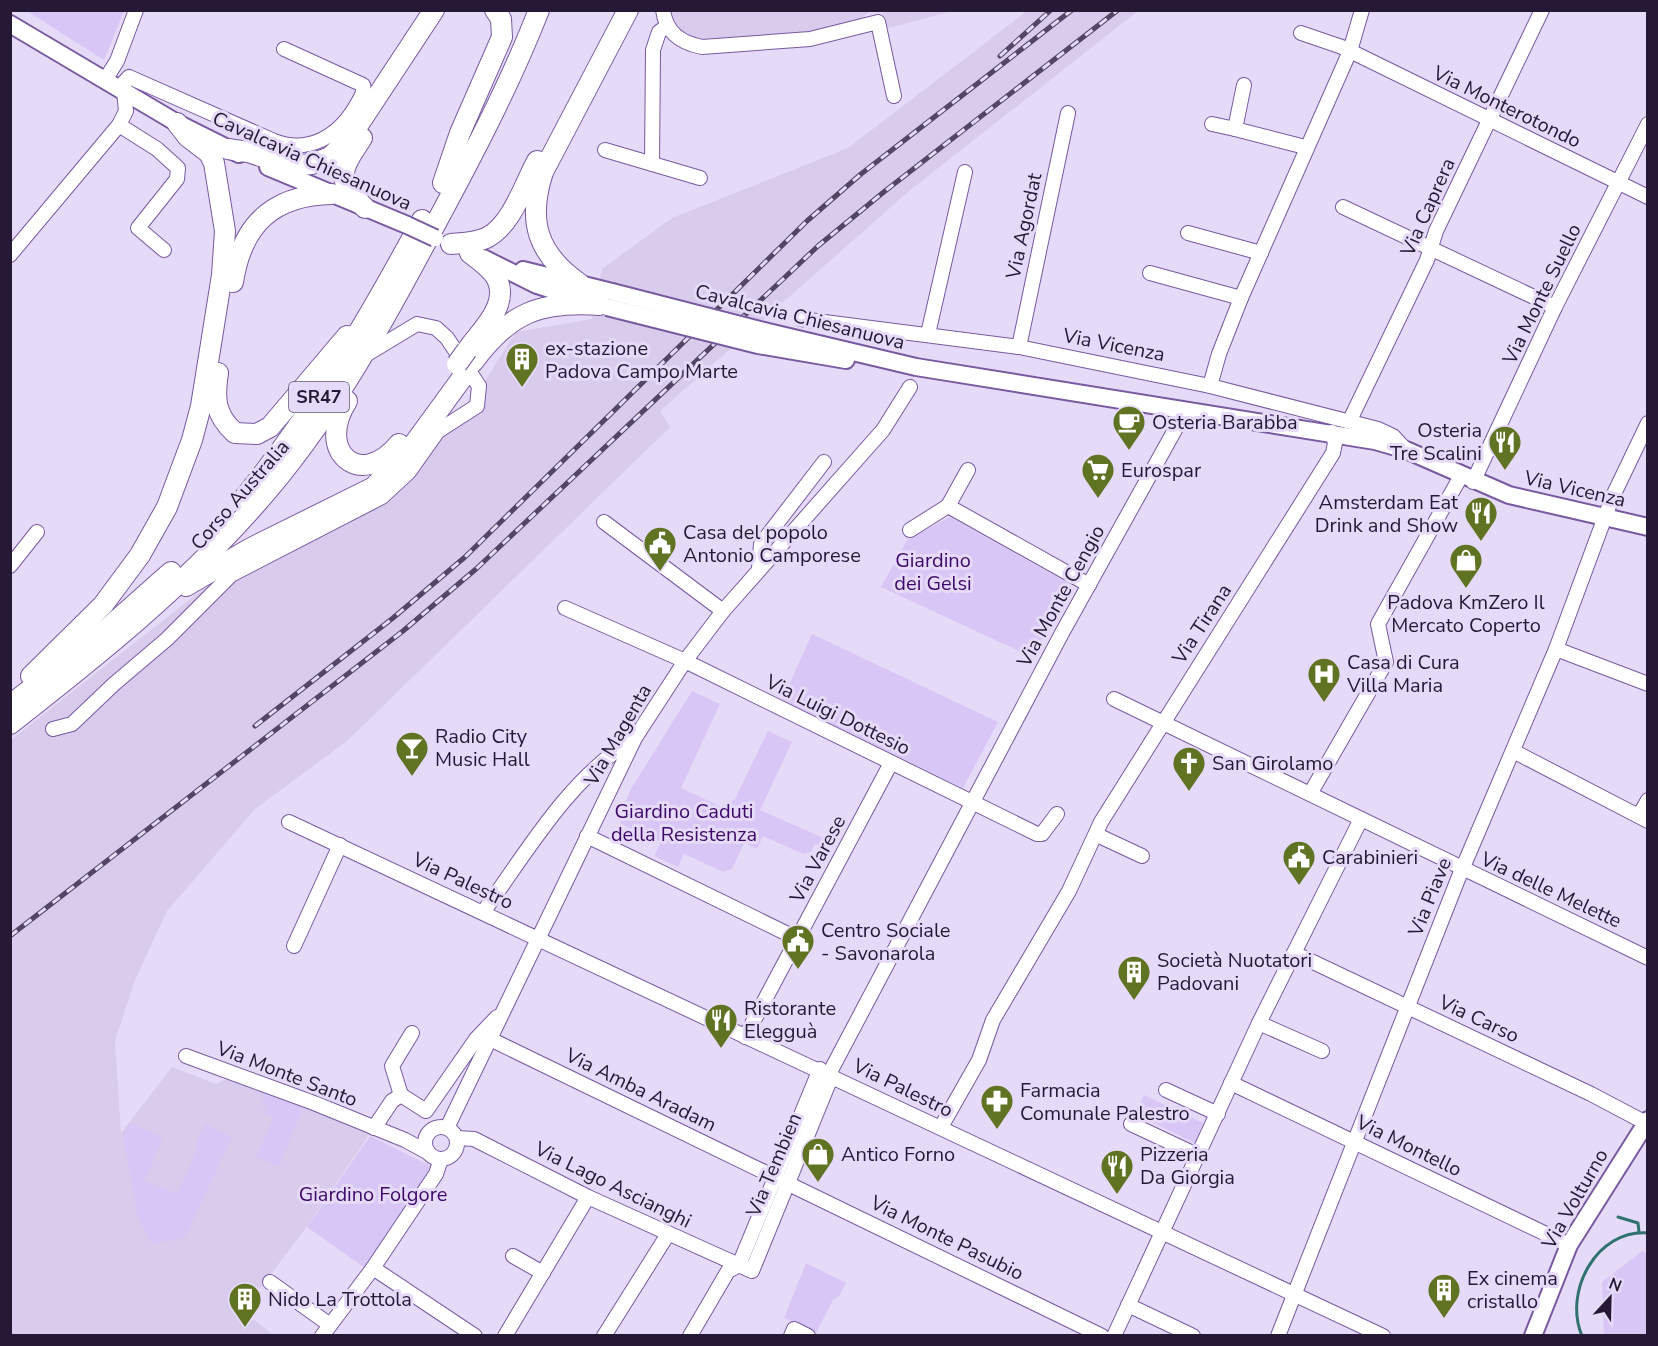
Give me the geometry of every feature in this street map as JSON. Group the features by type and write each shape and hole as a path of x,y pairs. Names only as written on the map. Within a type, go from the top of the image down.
{"highway":[{"path":"228,149 248,152 291,166 312,164 330,157 349,139 434,10"},
{"path":"365,208 344,184 345,164 447,10"},
{"path":"443,183 460,134 502,36 501,19 495,10"},
{"name":"Corso Australia","path":"10,705 130,610 244,497 308,414 384,290 443,183 496,79 525,10"},
{"name":"Corso Australia","path":"10,724 158,603 256,504 320,424 362,357 483,135 539,10"},
{"path":"483,135 524,73 551,10"},
{"path":"443,241 477,241 489,237 500,228 617,10"},
{"path":"580,284 553,261 540,240 535,221 536,193 543,172 628,10"},
{"path":"10,698 103,605 127,574 167,507 192,441 201,406 225,237 214,164 209,153 188,137 177,123"},
{"path":"332,194 302,196 277,206 253,227 239,252 215,391 218,414 225,424 235,433 245,435 257,434 270,427 384,290"},
{"path":"158,603 251,548 374,487 411,448 495,313 499,294 497,280 479,257"},
{"path":"362,357 356,386 339,413 334,431 336,445 346,459 361,465 377,464 389,456 465,363 490,340 531,312 565,303 606,301"}],"main road":[{"name":"Cavalcavia Chiesanuova","path":"10,24 177,123 228,149 407,225 537,285 869,364 916,367"},
{"name":"Cavalcavia Chiesanuova","path":"479,257 580,284 606,301"},
{"name":"Via Vicenza","path":"916,367 1332,432 1406,450 1467,479 1509,495 1647,527"},
{"name":"Via Volturno","path":"1533,1335 1569,1245 1647,1122"}],"street":[{"path":"10,255 119,125 126,111 116,87 117,61 136,10"},
{"path":"663,10 667,26 686,44 702,46 810,39 878,22 894,96"},
{"path":"1210,386 1219,354 1241,298 1305,147 1350,51 1362,10"},
{"name":"Via Caprera","path":"1350,420 1542,10"},
{"path":"652,164 653,50 659,32 667,26"},
{"name":"Via Monterotondo","path":"1301,33 1350,51 1647,197"},
{"path":"116,87 129,77 284,145 295,147 313,144 341,128 360,99 364,90 363,85 284,49"},
{"path":"1235,129 1244,85"},
{"name":"Via Agordat","path":"1018,347 1068,113"},
{"path":"1212,124 1305,147"},
{"name":"Via Monte Suello","path":"1467,479 1647,124"},
{"path":"119,125 125,126 157,148 178,168 177,179 138,228 164,250"},
{"path":"605,150 700,178"},
{"path":"928,334 965,172"},
{"path":"1343,207 1555,308"},
{"path":"1188,233 1261,253"},
{"path":"1150,273 1241,298"},
{"name":"Via Vicenza","path":"801,319 1018,347 1210,386 1350,420 1393,436 1406,450"},
{"name":"Corso Australia","path":"53,729 72,724 114,684 167,639 231,575 382,497 403,478 438,431 477,406 479,386 447,338 436,328 417,324 403,330 382,346 362,357"},
{"name":"Via Magenta","path":"538,939 635,738 685,661 759,568 883,430 910,387"},
{"name":"Via Monte Cengio","path":"827,1073 1089,585 1186,410"},
{"name":"Via Piave","path":"1278,1335 1406,1007 1556,649 1605,517 1647,423"},
{"name":"Via Tirana","path":"940,1127 979,1060 993,1020 1055,917 1097,836 1101,822 1315,484 1335,448 1332,432"},
{"name":"Via Magenta","path":"759,568 761,544 824,462"},
{"path":"910,530 948,506 968,470"},
{"path":"1310,794 1386,662 1378,624 1467,479"},
{"path":"948,506 1089,585"},
{"path":"604,522 723,611"},
{"path":"10,567 38,532"},
{"name":"Via Luigi Dottesio","path":"565,608 685,661 974,802"},
{"path":"1556,649 1647,684"},
{"name":"Via delle Melette","path":"1114,699 1647,958"},
{"path":"483,911 576,784 614,752 635,738"},
{"path":"1513,751 1643,819 1647,800"},
{"name":"Via Varese","path":"745,1037 891,763"},
{"path":"974,802 1039,835 1057,814"},
{"path":"1114,1335 1259,1023 1360,819"},
{"name":"Via Palestro","path":"289,822 1383,1335"},
{"path":"587,836 798,939"},
{"path":"1097,836 1142,856"},
{"path":"294,946 340,845"},
{"path":"435,1156 454,1153 452,1133 490,1039 538,939"},
{"name":"Via Carso","path":"1294,953 1647,1122"},
{"path":"412,1034 392,1066 401,1095 426,1111 476,1039 502,1013"},
{"path":"1259,1023 1322,1051"},
{"name":"Via Amba Aradam","path":"490,1039 781,1179"},
{"name":"Via Monte Santo","path":"186,1056 405,1140 435,1156"},
{"name":"Via Tembien","path":"745,1268 827,1073"},
{"name":"Via Montello","path":"1231,1083 1569,1245"},
{"path":"1166,1090 1218,1114"},
{"name":"Via Monte Santo","path":"374,1128 392,1101 401,1095"},
{"path":"1131,1124 1199,1156"},
{"path":"405,1140 428,1135 438,1128 452,1133"},
{"name":"Via Lago Ascianghi","path":"452,1133 474,1139 588,1197 729,1263 745,1268"},
{"path":"270,1282 326,1330 373,1268 436,1174 435,1156 425,1144 428,1135"},
{"name":"Via Monte Pasubio","path":"781,1179 1102,1335"},
{"path":"505,1335 588,1197"},
{"path":"604,1335 668,1234"},
{"path":"513,1256 543,1273"},
{"path":"373,1268 475,1335"},
{"path":"690,1335 728,1271 745,1268"},
{"path":"1128,1305 1193,1335"},
{"path":"793,1332 808,1335"}],"shaded area":[{"path":"882,10 953,11 885,29"},
{"path":"668,11 869,11 860,21 819,31 707,41 686,36 670,19"},
{"path":"1027,11 1138,11 909,191 660,411 670,427 347,741 255,809 167,911 135,980 115,1041 121,1133 172,1067 216,1084 229,1078 371,1132 305,1229 243,1311 273,1335 11,1336 11,740 198,593 243,562 374,499 441,419 469,406 516,332 592,319 602,269 672,218 848,148"}],"green space":[{"path":"27,11 124,11 104,60"},
{"name":"Giardino dei Gelsi","path":"950,517 1071,585 1032,657 881,587 907,540"},
{"path":"812,634 998,722 963,788 782,700"},
{"name":"Giardino Caduti della Resistenza","path":"692,691 720,704 681,788 724,808 735,799 768,731 792,742 760,810 824,838 820,846 815,844 811,852 803,854 763,836 757,849 744,843 732,869 723,872 684,854 678,867 654,856 661,842 621,824 619,816 631,789"},
{"path":"266,1092 304,1106 279,1167 256,1157 273,1118 264,1114 267,1107 261,1105"},
{"path":"1144,1095 1203,1123 1195,1143 1135,1114"},
{"path":"131,1123 163,1137 145,1180 177,1194 198,1147 195,1146 205,1123 232,1137 185,1238 152,1244 138,1219 123,1134"},
{"name":"Giardino Folgore","path":"370,1136 431,1166 432,1171 365,1268 307,1227"},
{"path":"1642,1251 1647,1254 1647,1335 1604,1335 1602,1282"},
{"path":"806,1263 846,1283 839,1296 833,1300 816,1333 784,1318"}],"waterway":[{"path":"1618,1217 1638,1223 1639,1232"},
{"path":"1582,1336 1577,1318 1577,1300 1581,1283 1589,1266 1600,1252 1614,1241 1630,1234 1648,1233"}],"railway":[{"path":"1000,56 1051,10"},
{"path":"255,726 393,618 465,557 807,221 861,174 1072,10"},
{"path":"10,936 403,631 476,569 818,246 885,191 1118,10"}],"place":[{"name":"ex-stazione Padova Campo Marte","path":"522,388"},
{"name":"Osteria Barabba","path":"1129,451"},
{"name":"Osteria Tre Scalini","path":"1505,471"},
{"name":"Eurospar","path":"1098,499"},
{"name":"Amsterdam Eat Drink and Show","path":"1481,542"},
{"name":"Casa del popolo Antonio Camporese","path":"660,572"},
{"name":"Padova KmZero Il Mercato Coperto","path":"1466,589"},
{"name":"Casa di Cura Villa Maria","path":"1324,703"},
{"name":"Radio City Music Hall","path":"412,777"},
{"name":"San Girolamo","path":"1189,792"},
{"name":"Carabinieri","path":"1299,886"},
{"name":"Centro Sociale - Savonarola","path":"798,970"},
{"name":"Società Nuotatori Padovani","path":"1134,1001"},
{"name":"Ristorante Elegguà","path":"721,1049"},
{"name":"Farmacia Comunale Palestro","path":"997,1130"},
{"name":"Antico Forno","path":"818,1183"},
{"name":"Pizzeria Da Giorgia","path":"1117,1195"},
{"name":"Ex cinema cristallo","path":"1444,1319"},
{"name":"Nido La Trottola","path":"245,1328"}]}
